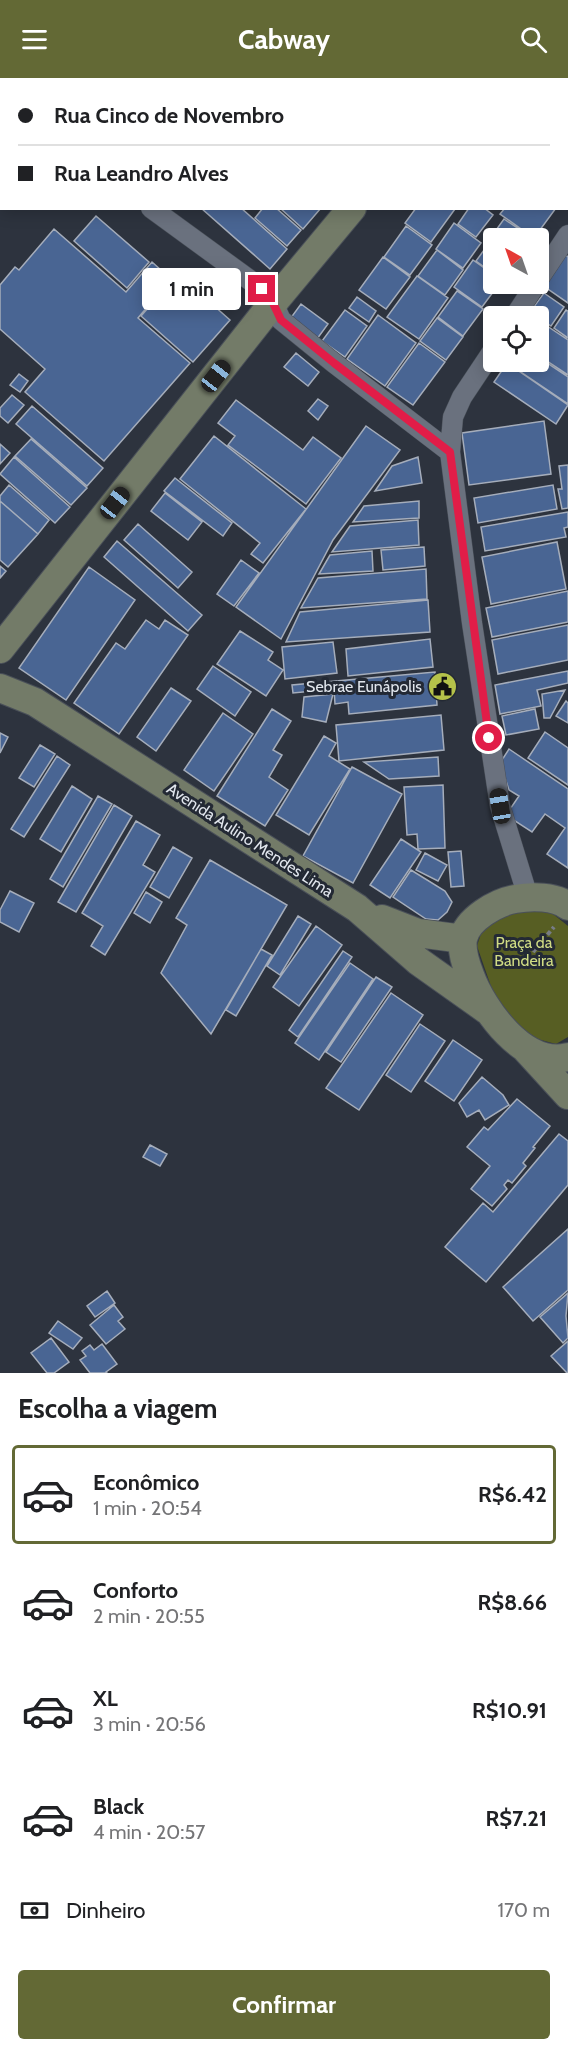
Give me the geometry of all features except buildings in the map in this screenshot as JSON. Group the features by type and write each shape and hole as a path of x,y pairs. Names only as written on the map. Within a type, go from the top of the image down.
{"main road":[{"path":"0,649 273,303 350,210"},
{"name":"Avenida Aulino Mendes Lima","path":"0,688 34,702 357,909 418,961 487,1010"},
{"path":"565,913 561,901 528,897 506,901 492,907 474,922 463,939 467,966 475,988 487,1010 568,1095"},
{"path":"357,909 418,933 463,939"},
{"path":"524,1047 545,1057 568,1057"}],"street":[{"path":"154,210 262,289 273,303 281,320 450,452"},
{"path":"549,264 568,235"},
{"path":"483,366 462,398 453,417 450,452 472,623 500,806 528,897"}],"path":[{"path":"533,952 565,913"}],"green space":[{"name":"Praça da Bandeira","path":"529,906 553,914 568,926 568,1037 556,1044 526,1036 493,992 477,946 484,924"}],"place":[{"name":"Sebrae Eunápolis","path":"443,686"}],"route":[{"path":"262,289 273,303 281,320 450,452 489,738"}]}
